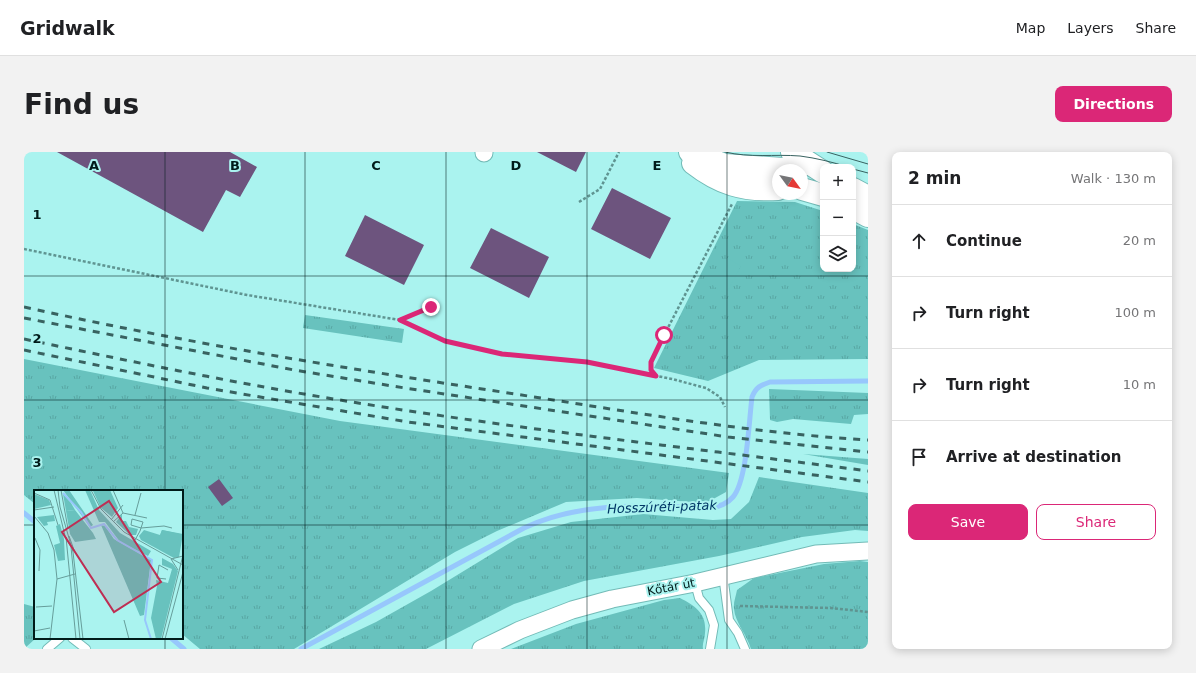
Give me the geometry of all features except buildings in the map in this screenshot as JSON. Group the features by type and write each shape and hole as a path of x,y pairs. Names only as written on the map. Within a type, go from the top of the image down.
{"main road":[{"path":"679,152 703,171 740,188 756,190 772,189"},
{"path":"690,152 725,165 772,168"},
{"path":"792,152 820,170"},
{"path":"808,174 820,177"},
{"path":"856,190 868,196"},
{"path":"808,191 820,194"},
{"path":"856,210 868,216"}],"street":[{"name":"Kőtár út","path":"481,649 520,630 572,610 612,599 695,583 723,575 816,554 868,551"}],"lane":[{"path":"723,575 729,620 738,633 745,649"},
{"path":"695,583 699,598 709,610 714,625 710,649"},
{"path":"47,649 59,639"},
{"path":"73,639 86,649"}],"path":[{"path":"578,202 600,189 619,152"},
{"path":"656,376 651,370 651,362 740,188"},
{"path":"24,249 246,295 400,320 445,341 502,354 587,362 656,376 706,388 720,397 724,407"},
{"path":"400,320 431,307"},
{"path":"727,605 830,608 868,612"}],"green space":[{"path":"737,201 795,202 820,210 820,272 856,272 856,225 868,230 868,359 759,360 708,381 654,368"},
{"path":"727,258 741,266 726,294 713,286"},
{"path":"305,315 404,329 402,343 303,328"},
{"path":"24,359 340,421 729,473 726,492 706,503 637,498 566,502 497,531 455,552 294,649 200,649 183,635 183,490 34,490 34,503 24,495"},
{"path":"769,389 868,393 868,414 854,415 851,424 793,419 777,422 770,420"},
{"path":"803,454 868,459 868,465"},
{"path":"759,477 868,493 868,531 855,530 802,537 719,556 584,581 514,604 426,649 319,649 376,622 431,591 518,538 571,522 643,514 713,520 731,519 749,502"},
{"path":"860,561 868,562 868,649 751,649 735,614 734,604 737,590 754,578 824,564"},
{"path":"680,598 691,604 702,616 705,626 703,649 511,649 576,624 664,600"},
{"path":"24,604 34,607 35,639 24,649"}],"waterway":[{"name":"Hosszúréti-patak","path":"301,649 524,528 546,519 592,509 640,506 711,508 723,504 733,497 738,489 747,450 752,397 759,387 770,382 868,381"},
{"name":"Hosszúréti-patak","path":"24,513 34,521"},
{"name":"Hosszúréti-patak","path":"172,639 184,649"}],"tram line":[{"path":"725,152 734,154 800,156 838,164"},
{"path":"827,152 868,164"},
{"path":"856,170 868,173"}],"railway":[{"path":"24,307 207,344 391,375 735,427 824,437 868,440"},
{"path":"24,318 294,370 392,386 728,437 868,452"},
{"path":"24,339 221,379 406,410 538,429 868,471"},
{"path":"24,350 207,388 408,422 868,482"}],"route":[{"path":"431,307 400,320 445,341 502,354 587,362 656,376 651,370 651,362 664,335"}]}
